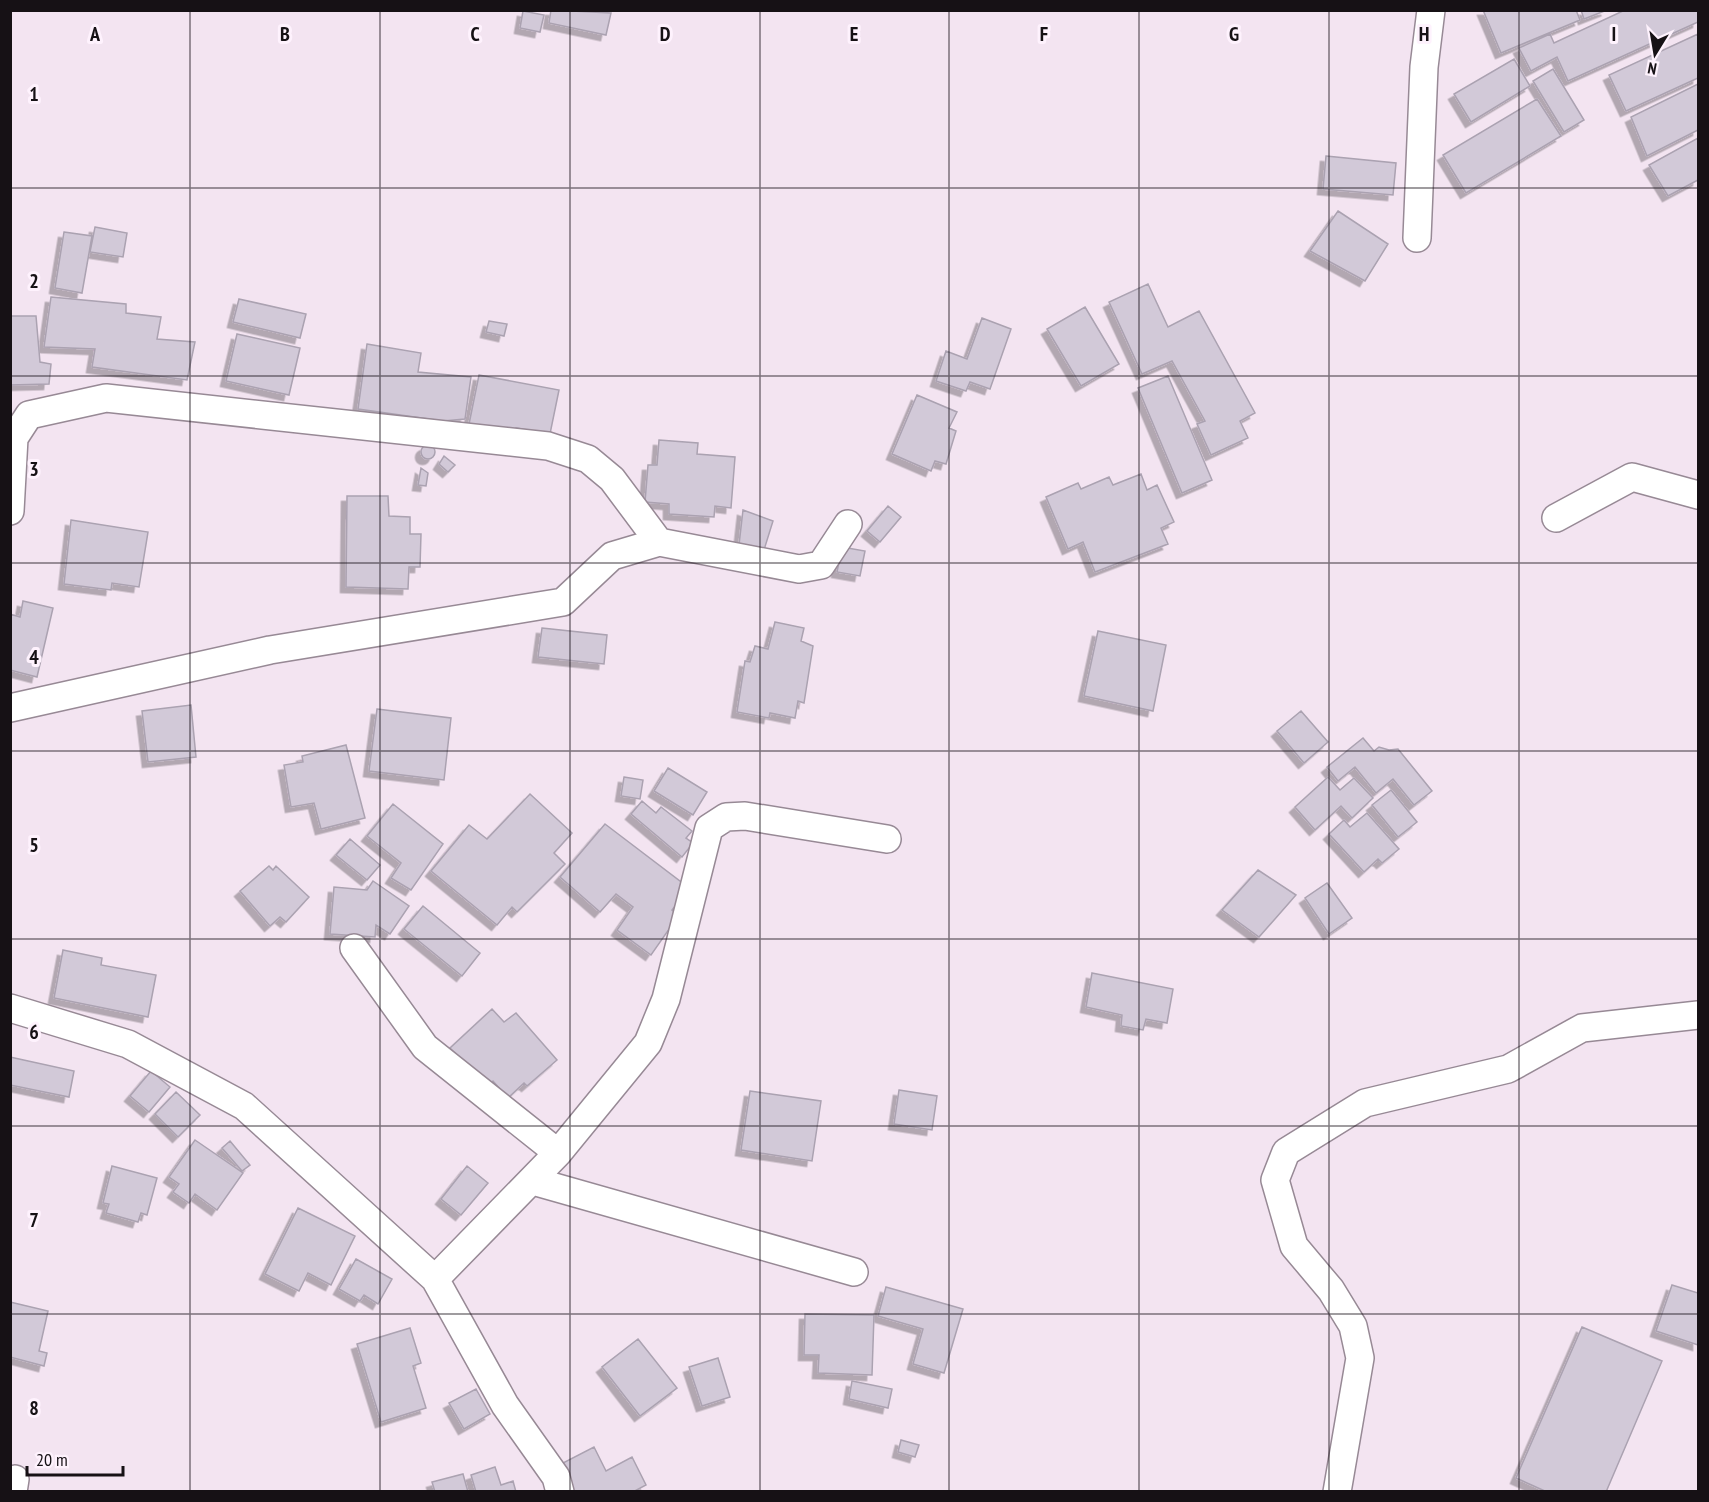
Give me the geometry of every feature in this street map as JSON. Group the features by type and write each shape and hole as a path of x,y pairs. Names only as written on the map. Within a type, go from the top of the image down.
{"street":[{"path":"1417,238 1424,67 1431,10"},
{"path":"10,511 14,438 29,415 106,399 548,446 588,459 612,479 659,542"},
{"path":"1556,518 1632,477 1698,495"},
{"path":"10,708 270,650 563,602 612,556 659,542 799,569 821,565 848,524"},
{"path":"435,1279 533,1181 648,1043 666,999 709,828 726,817 746,816 887,839"},
{"path":"354,948 426,1047 558,1153"},
{"path":"10,1008 128,1044 244,1106 435,1279 505,1405 556,1477 560,1491"},
{"path":"1337,1491 1360,1358 1353,1326 1331,1290 1294,1246 1275,1180 1286,1152 1365,1103 1508,1069 1582,1028 1698,1015"},
{"path":"533,1181 854,1272"}],"building":[{"path":"551,10 611,13 606,35 549,23"},
{"path":"1483,10 1576,10 1580,20 1501,53"},
{"path":"1581,10 1607,10 1584,19"},
{"path":"1625,10 1698,10 1698,22 1568,81 1557,57 1531,71 1519,48 1550,34 1554,43"},
{"path":"523,11 544,15 540,32 520,28"},
{"path":"1698,34 1698,78 1626,111 1609,75"},
{"path":"1514,59 1530,86 1471,122 1454,94"},
{"path":"1553,69 1584,120 1564,132 1533,81"},
{"path":"1698,84 1698,130 1647,156 1631,117"},
{"path":"1537,99 1561,136 1466,193 1443,155"},
{"path":"1698,138 1698,180 1668,196 1649,165"},
{"path":"1326,156 1396,163 1393,195 1323,189"},
{"path":"1338,211 1388,244 1365,281 1310,251"},
{"path":"95,227 127,233 123,257 90,252"},
{"path":"64,232 92,236 82,293 55,288"},
{"path":"1148,284 1168,327 1199,311 1255,413 1240,421 1248,438 1211,455 1197,424 1205,421 1172,361 1142,374 1109,302"},
{"path":"51,297 126,304 126,313 161,317 157,339 195,342 187,380 92,367 95,349 44,347"},
{"path":"239,299 306,314 300,338 233,322"},
{"path":"1085,307 1119,364 1081,386 1047,329"},
{"path":"10,316 36,316 40,362 51,364 49,384 10,385"},
{"path":"982,318 1011,329 990,389 970,382 966,391 936,381 946,351 967,359"},
{"path":"489,321 507,324 504,336 486,332"},
{"path":"237,334 300,348 289,395 226,381"},
{"path":"367,344 421,353 418,372 471,377 465,419 443,421 358,409"},
{"path":"479,375 559,390 550,434 516,428 515,438 468,429"},
{"path":"1168,376 1212,480 1182,493 1138,388"},
{"path":"917,395 957,412 949,428 956,431 946,464 935,461 931,471 892,454"},
{"path":"659,440 698,443 697,454 735,457 731,508 715,506 714,517 669,514 669,504 645,502 648,465 657,465"},
{"path":"425,445 431,445 435,452 431,459 425,459 421,455 421,449"},
{"path":"444,456 455,465 448,472 439,464"},
{"path":"421,468 428,473 426,486 418,485"},
{"path":"1141,474 1147,490 1157,485 1174,522 1161,528 1168,544 1095,572 1083,542 1068,549 1046,497 1078,483 1081,489 1109,477 1113,485"},
{"path":"347,496 388,496 389,516 410,517 410,534 421,534 420,567 409,567 408,589 346,587"},
{"path":"888,506 901,517 880,542 867,531"},
{"path":"743,510 773,521 764,550 739,545"},
{"path":"71,520 148,532 139,587 112,583 111,590 64,584"},
{"path":"842,547 865,551 860,576 837,572"},
{"path":"23,601 53,608 37,677 10,670 10,614 20,617"},
{"path":"775,622 804,628 801,641 813,646 804,703 798,701 795,718 770,713 769,718 737,712 745,661 750,662 755,646 768,649"},
{"path":"542,628 607,635 604,664 538,657"},
{"path":"1098,631 1166,645 1153,711 1084,696"},
{"path":"191,705 196,757 148,762 142,711"},
{"path":"377,709 451,718 444,780 369,771"},
{"path":"1301,711 1328,742 1304,763 1277,731"},
{"path":"1363,738 1374,751 1379,747 1389,750 1398,749 1432,791 1414,805 1393,779 1376,793 1355,767 1338,781 1327,767"},
{"path":"346,745 365,818 321,829 314,803 291,807 284,765 303,762 302,756"},
{"path":"668,768 707,792 693,815 654,791"},
{"path":"624,777 643,780 640,799 621,796"},
{"path":"1328,777 1340,790 1354,778 1373,798 1352,818 1341,806 1315,830 1295,807"},
{"path":"1391,790 1417,822 1398,837 1372,805"},
{"path":"530,794 572,833 554,853 565,864 517,912 512,907 497,925 431,871 469,825 487,839"},
{"path":"642,801 656,813 661,807 692,831 686,838 693,843 682,857 631,814"},
{"path":"393,804 443,844 411,890 391,878 401,863 367,836"},
{"path":"1367,813 1399,849 1382,863 1378,859 1364,872 1329,834 1344,820 1350,827"},
{"path":"605,824 689,888 672,910 679,915 651,955 617,930 633,907 616,894 600,912 560,877"},
{"path":"350,839 380,865 367,880 336,855"},
{"path":"269,866 273,870 276,866 309,897 286,922 280,917 270,926 240,891"},
{"path":"1258,870 1296,895 1259,937 1222,910"},
{"path":"373,881 409,906 390,934 376,925 375,937 330,934 334,887 367,890"},
{"path":"1327,883 1352,918 1329,934 1305,898"},
{"path":"423,906 480,953 462,976 404,929"},
{"path":"63,950 102,958 101,965 156,975 148,1017 54,998"},
{"path":"1092,973 1173,989 1167,1023 1146,1019 1143,1030 1121,1026 1122,1015 1086,1007"},
{"path":"492,1009 504,1022 516,1013 557,1060 527,1086 524,1083 508,1098 493,1081 487,1087 450,1048"},
{"path":"10,1057 74,1071 69,1097 10,1085"},
{"path":"151,1071 170,1087 149,1112 130,1096"},
{"path":"899,1090 937,1096 932,1130 894,1124"},
{"path":"750,1091 821,1101 812,1161 741,1150"},
{"path":"176,1092 200,1115 178,1137 155,1114"},
{"path":"195,1140 243,1173 217,1210 195,1194 189,1203 173,1192 179,1184 169,1177"},
{"path":"230,1141 250,1165 242,1171 222,1148"},
{"path":"112,1166 157,1178 147,1215 141,1213 138,1222 106,1213 109,1204 103,1203"},
{"path":"467,1166 488,1183 461,1215 441,1199"},
{"path":"298,1208 355,1236 331,1285 308,1273 299,1291 265,1274"},
{"path":"356,1259 392,1279 378,1304 364,1295 360,1301 339,1289"},
{"path":"1672,1285 1698,1293 1698,1345 1656,1331"},
{"path":"886,1287 963,1309 944,1373 913,1364 923,1329 878,1316"},
{"path":"10,1302 48,1311 39,1351 47,1353 44,1366 10,1357"},
{"path":"805,1314 874,1315 872,1375 818,1373 819,1355 804,1355"},
{"path":"1582,1327 1662,1361 1606,1492 1547,1492 1516,1478"},
{"path":"410,1328 421,1363 413,1366 426,1408 381,1422 357,1344"},
{"path":"638,1339 677,1388 640,1416 602,1367"},
{"path":"718,1358 730,1397 702,1406 689,1367"},
{"path":"852,1381 892,1389 888,1408 849,1399"},
{"path":"476,1389 490,1414 464,1429 449,1403"},
{"path":"901,1440 919,1445 915,1457 898,1452"},
{"path":"594,1447 606,1471 632,1457 646,1485 633,1492 573,1492 559,1465"},
{"path":"495,1467 501,1485 513,1481 516,1492 476,1492 471,1475"},
{"path":"463,1474 468,1492 435,1492 432,1482"}]}
